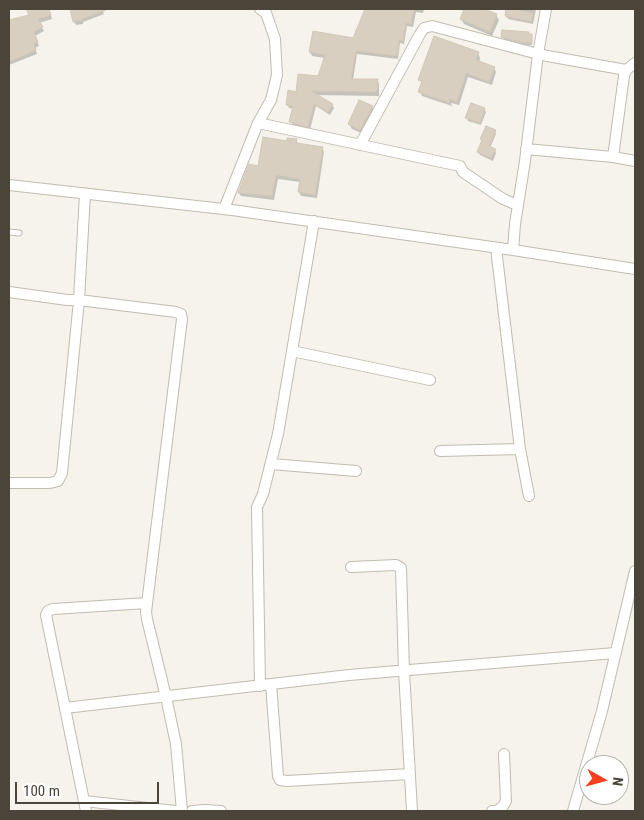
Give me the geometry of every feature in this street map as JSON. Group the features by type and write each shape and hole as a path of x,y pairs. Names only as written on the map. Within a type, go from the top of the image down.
{"street":[{"path":"224,209 258,123 271,100 278,75 275,39 266,13 260,9"},
{"path":"513,250 517,205 546,9"},
{"path":"360,145 424,28 432,26 538,54 626,70"},
{"path":"613,158 626,70 635,63"},
{"path":"258,123 460,166 463,172 503,199 517,205"},
{"path":"526,149 635,161"},
{"path":"9,185 314,221 635,269"},
{"path":"9,483 50,483 58,481 62,472 79,300 85,194"},
{"path":"260,686 256,507 263,494 278,434 314,221"},
{"path":"496,248 520,449 529,496"},
{"path":"9,292 176,312 180,314 182,319 146,619 176,744 182,811"},
{"path":"292,350 430,380"},
{"path":"440,451 520,449"},
{"path":"271,464 356,471"},
{"path":"351,567 396,566 401,568 404,671 412,811"},
{"path":"573,811 602,711 635,571"},
{"path":"147,603 53,608 46,615 85,806 175,811"},
{"path":"65,708 349,676 615,653"},
{"path":"271,684 278,776 280,780 410,774"},
{"path":"492,811 497,811 506,802 504,754"},
{"path":"192,811 221,811"}],"lane":[{"path":"9,232 18,233"}],"building":[{"path":"26,9 49,9 51,15 38,19 43,27 34,32 38,42 34,44 36,50 9,62 9,20 29,15"},
{"path":"70,9 106,9 106,10 73,22"},
{"path":"365,9 414,9 411,24 406,23 403,41 399,40 397,56 356,51 351,79 378,79 377,92 311,91 333,104 328,112 314,104 308,127 289,122 293,106 286,105 288,90 296,92 298,74 318,76 325,55 309,52 313,31 353,38"},
{"path":"464,9 484,9 497,14 490,32 460,19"},
{"path":"506,9 533,13 531,22 505,16"},
{"path":"502,30 529,32 529,34 532,34 532,43 524,43 501,37"},
{"path":"434,36 479,52 476,60 495,67 489,82 466,73 457,102 449,99 450,103 418,92 422,81 418,80"},
{"path":"359,100 373,106 360,130 348,124"},
{"path":"471,103 485,108 480,123 465,118"},
{"path":"486,126 496,130 489,146 496,149 491,158 477,152"},
{"path":"263,137 287,141 287,138 297,139 296,143 323,147 315,195 298,192 300,179 276,175 272,196 238,193 249,164 258,166"}]}
